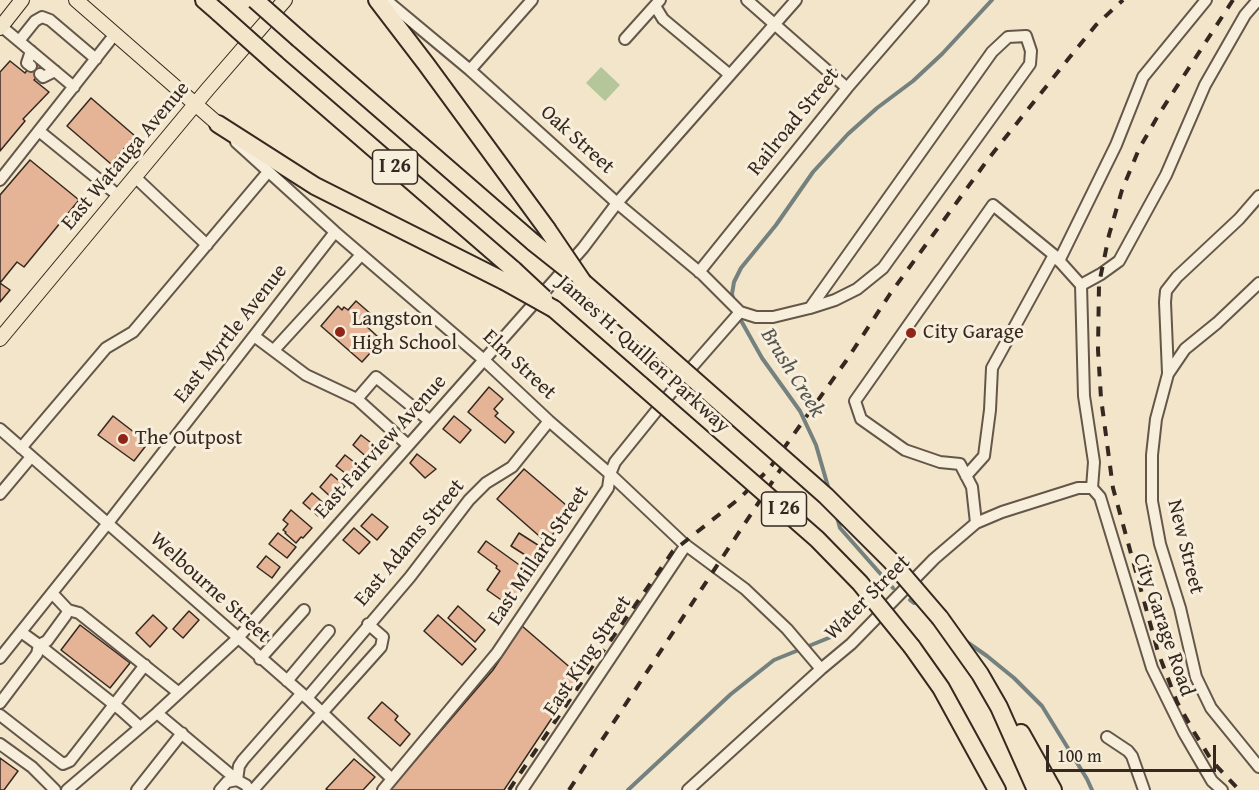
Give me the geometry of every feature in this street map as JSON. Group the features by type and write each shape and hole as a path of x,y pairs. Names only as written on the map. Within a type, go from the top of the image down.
{"highway":[{"name":"James H. Quillen Parkway","path":"204,0 509,276 536,289 560,315 817,539 860,583 912,647 941,688 997,790"},
{"name":"James H. Quillen Parkway","path":"255,0 826,496 891,561 940,618 980,674 999,707 1036,790"},
{"path":"376,0 426,64 588,287"},
{"path":"218,124 315,186 509,276"},
{"path":"999,707 1018,729 1053,790"},
{"path":"975,750 985,790"}],"main road":[{"path":"1,27 22,0"},
{"name":"Elm Street","path":"76,0 218,124"},
{"name":"East Watauga Avenue","path":"0,339 285,0"}],"street":[{"path":"470,70 532,0"},
{"path":"747,0 847,88"},
{"name":"East Fairview Avenue","path":"67,790 179,693 237,639 583,248 617,203 796,0"},
{"name":"Railroad Street","path":"699,272 847,88 923,0"},
{"path":"966,476 984,456 990,410 992,368 1057,258 1116,145 1143,77 1206,0"},
{"path":"1081,285 1119,261 1167,175 1205,85 1245,15 1258,0"},
{"name":"Oak Street","path":"393,2 617,203 699,272 740,312"},
{"path":"625,39 658,3"},
{"path":"658,3 663,19 730,75"},
{"path":"19,41 35,21 42,17 50,20 96,58"},
{"path":"1,27 74,87"},
{"path":"0,180 116,34"},
{"path":"740,312 756,317 773,317 810,308 835,300 857,289 883,268 1030,64 1032,51 1026,36 1008,37 992,52 810,308"},
{"path":"31,51 27,63 43,76 55,72"},
{"name":"Elm Street","path":"218,124 268,172 484,360 686,544 745,589 787,629 821,669"},
{"path":"39,131 119,196"},
{"path":"21,448 106,348 133,332 268,172"},
{"path":"135,177 207,244"},
{"path":"1168,374 1164,302 1166,291 1177,277 1239,219 1259,196"},
{"path":"976,524 972,487 960,464 940,462 905,450 861,418 855,401 993,205 1057,258 1081,285 1084,396 1094,462 1092,488"},
{"name":"East Myrtle Avenue","path":"0,657 108,524 335,232"},
{"path":"274,350 361,255"},
{"name":"New Street","path":"1259,283 1217,323 1185,349 1168,374 1156,419 1152,455 1152,501 1160,544 1180,608 1196,677 1211,708 1259,767"},
{"name":"East Millard Street","path":"383,790 497,653 608,488 615,462 740,312"},
{"path":"254,336 306,375 357,399 408,445"},
{"path":"357,399 376,377 430,421"},
{"name":"East Adams Street","path":"237,780 239,766 243,760 304,696 410,577 469,500 486,483 512,467 549,421"},
{"name":"Welbourne Street","path":"0,429 304,696 392,779"},
{"path":"0,494 32,456"},
{"name":"Water Street","path":"688,790 851,644 880,617 934,559 976,524 1002,512 1078,488 1092,488"},
{"name":"City Garage Road","path":"1092,488 1100,497 1152,668 1184,733 1212,781 1222,790"},
{"name":"East King Street","path":"522,790 686,544"},
{"path":"52,593 68,610 79,613 179,693"},
{"path":"39,645 47,641 68,610"},
{"path":"260,659 304,610"},
{"path":"157,712 251,790 381,647 383,637 368,624"},
{"path":"287,681 329,631"},
{"path":"21,632 140,727"},
{"path":"0,703 37,654 39,645"},
{"path":"0,715 63,764 70,761 145,665"},
{"path":"137,790 182,733"},
{"path":"1107,737 1132,756 1144,790"},
{"path":"0,744 32,767 55,790"},
{"path":"220,790 227,782 237,780"}],"green space":[{"path":"601,67 620,85 605,101 586,83"}],"building":[{"path":"10,61 25,73 34,61 44,69 34,80 49,92 23,119 25,121 0,151 0,72"},
{"path":"91,98 135,136 111,164 67,126"},
{"path":"30,160 79,200 24,267 17,262 0,283 0,195"},
{"path":"0,283 10,290 0,302"},
{"path":"356,301 372,315 364,324 377,336 375,339 379,343 362,362 321,326 338,306 342,310 344,307 348,310"},
{"path":"489,387 503,399 494,409 498,413 495,416 514,432 505,443 468,412"},
{"name":"The Outpost","path":"113,416 148,443 134,461 98,435"},
{"path":"454,416 471,430 460,443 443,429"},
{"path":"361,435 379,449 370,460 353,445"},
{"path":"417,454 436,469 425,478 410,463"},
{"path":"345,455 363,469 354,480 336,466"},
{"path":"524,469 573,511 546,542 497,499"},
{"path":"331,474 345,486 333,499 320,487"},
{"path":"312,493 327,506 324,508 327,511 323,516 320,514 318,516 303,503"},
{"path":"291,510 312,528 296,543 283,530 288,524 283,520"},
{"path":"372,514 388,527 377,540 361,526"},
{"path":"354,528 370,542 359,554 343,540"},
{"path":"278,533 296,547 287,558 269,544"},
{"path":"519,533 541,547 533,560 511,546"},
{"path":"486,541 532,574 518,595 513,600 511,598 507,604 487,590 500,571 496,568 497,566 478,552"},
{"path":"266,556 280,567 272,578 257,567"},
{"path":"458,606 485,630 475,642 448,618"},
{"path":"189,611 199,620 183,638 173,629"},
{"path":"153,615 167,628 150,647 136,633"},
{"path":"438,615 476,649 462,665 424,631"},
{"path":"80,625 130,663 110,688 61,650"},
{"path":"522,626 580,676 504,790 390,790 493,670"},
{"path":"382,702 398,716 395,720 410,734 400,746 368,718"},
{"path":"0,758 18,771 4,790 0,790"},
{"path":"354,759 375,777 363,790 326,789"}],"waterway":[{"name":"Brush Creek","path":"734,302 732,294 734,282 741,268 776,225 813,172 848,134 942,54 992,0"},
{"name":"Brush Creek","path":"739,317 762,358 800,411 816,445 829,490"},
{"name":"Brush Creek","path":"836,514 840,528 893,588"},
{"name":"Brush Creek","path":"875,595 887,583"},
{"name":"Brush Creek","path":"628,790 731,694 774,660 831,637 869,600"},
{"path":"910,600 914,603"},
{"path":"964,640 1014,678 1042,706 1092,790"}],"railway":[{"path":"509,790 673,551 740,498 769,469 846,361 890,294 989,158 1096,25 1123,0"},
{"path":"1233,0 1159,114 1139,149 1122,190 1109,235 1099,284 1098,350 1101,398 1113,488 1158,652 1177,702 1194,732 1212,761 1239,790"},
{"path":"569,790 786,461"}],"place":[{"name":"Langston High School","path":"340,332"},
{"name":"City Garage","path":"911,333"},
{"name":"The Outpost","path":"123,439"}]}
